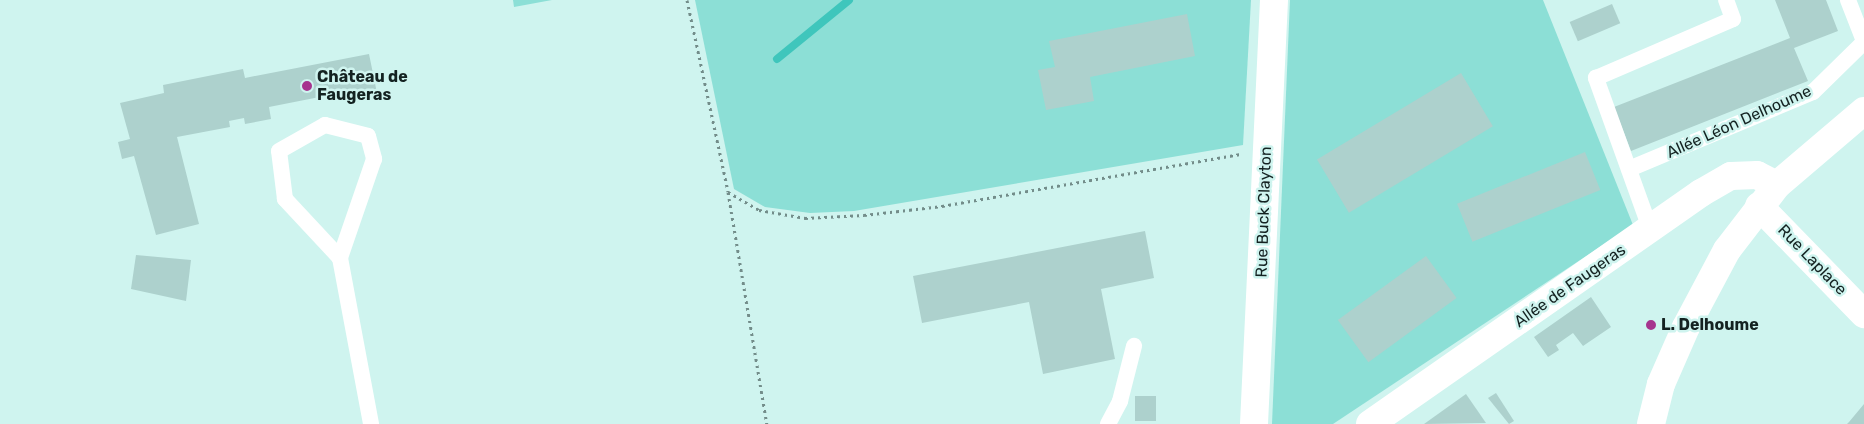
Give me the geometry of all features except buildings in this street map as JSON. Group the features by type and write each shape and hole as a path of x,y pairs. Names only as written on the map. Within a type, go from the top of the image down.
{"street":[{"name":"Rue Buck Clayton","path":"1254,424 1274,0"},
{"path":"1651,424 1661,384 1686,327 1727,250 1777,185 1864,111"},
{"name":"Allée de Faugeras","path":"1370,424 1731,176 1757,175 1777,185"},
{"name":"Rue Laplace","path":"1759,206 1864,314"}],"lane":[{"path":"1651,231 1596,78 1733,19 1726,0"},
{"name":"Allée Léon Delhoume","path":"1629,169 1813,92 1864,41 1848,0"},
{"path":"340,258 285,199 279,151 325,125 368,136 374,159 340,258 371,424"},
{"path":"1108,424 1120,401 1134,346"}],"path":[{"path":"688,0 728,192 766,424"},
{"path":"728,192 759,210 805,218 942,206 1238,152 1265,170"}],"shaded area":[{"path":"513,0 552,0 514,7"},
{"path":"695,0 1251,0 1243,145 854,211 810,213 765,207 734,189"},
{"path":"1290,0 1543,0 1633,225 1333,424 1272,424"}],"waterway":[{"path":"777,59 849,0"}],"place":[{"name":"Château de Faugeras","path":"307,86"},
{"name":"L. Delhoume","path":"1651,325"}]}
